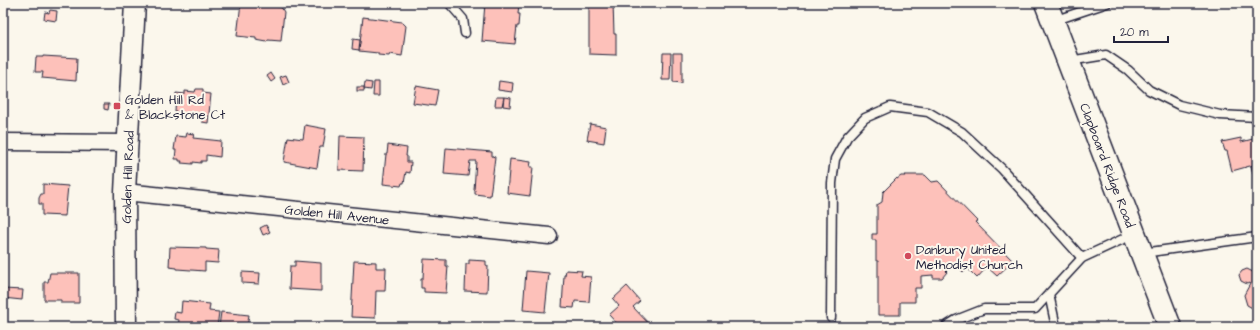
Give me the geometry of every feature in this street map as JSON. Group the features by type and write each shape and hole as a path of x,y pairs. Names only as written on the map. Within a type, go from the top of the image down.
{"main road":[{"name":"Clapboard Ridge Road","path":"1049,12 1170,327"}],"street":[{"name":"Golden Hill Road","path":"126,327 125,192 135,3"},
{"path":"3,142 128,143"},
{"name":"Golden Hill Avenue","path":"125,192 549,236"}],"lane":[{"path":"449,3 463,19 465,33"},
{"path":"1049,12 1107,3"},
{"path":"1068,61 1106,55 1128,70 1149,90 1178,105 1220,115 1257,117"},
{"path":"831,318 832,183 835,159 847,137 865,118 890,107 928,112 962,132 1002,169 1082,258"},
{"path":"945,327 956,320 984,309 1035,309 1082,258 1138,243 1257,237"},
{"path":"1049,294 1056,327"}],"building":[{"path":"241,3 281,7 284,12 281,41 268,40 267,42 256,40 256,38 237,36"},
{"path":"485,3 519,3 519,26 517,26 515,44 482,41"},
{"path":"589,3 613,3 614,34 616,34 616,55 589,54"},
{"path":"50,10 57,11 56,21 44,19 45,12 49,13"},
{"path":"363,17 402,22 406,26 402,56 390,54 389,56 378,55 378,53 359,51"},
{"path":"353,39 360,40 359,50 352,49"},
{"path":"663,53 671,53 670,80 662,80"},
{"path":"673,53 682,53 682,83 673,82"},
{"path":"36,57 77,58 76,81 42,78 43,72 35,72"},
{"path":"271,73 275,79 271,82 267,76"},
{"path":"286,75 289,82 283,85 280,77"},
{"path":"499,81 513,83 512,92 498,90"},
{"path":"365,82 372,83 371,90 364,89"},
{"path":"374,82 379,82 379,96 373,96"},
{"path":"416,86 438,90 435,106 413,103"},
{"path":"357,87 364,87 364,91 357,91"},
{"path":"196,89 203,89 203,93 211,94 208,123 202,122 202,117 178,115 178,112 175,112 176,93 185,94 185,91 195,92"},
{"path":"496,97 504,97 502,106 495,106"},
{"path":"504,97 511,98 510,107 503,106"},
{"path":"104,104 109,104 108,110 104,109"},
{"path":"590,124 606,127 604,143 587,140"},
{"path":"305,125 326,129 323,147 320,147 317,168 284,162 288,137 303,139"},
{"path":"187,133 194,134 193,138 221,141 220,157 206,155 206,161 201,161 201,163 193,162 193,164 181,163 182,161 179,161 179,159 175,159 176,150 174,150 176,136 186,137"},
{"path":"340,136 364,137 363,171 339,170"},
{"path":"1241,138 1241,142 1257,138 1257,164 1232,171 1227,151 1225,151 1222,142"},
{"path":"388,145 407,148 407,162 411,162 410,173 406,172 404,183 402,183 401,186 383,184"},
{"path":"446,148 492,152 492,156 495,157 490,196 475,194 476,161 470,161 468,176 444,174"},
{"path":"510,159 531,162 530,167 533,167 530,196 507,193"},
{"path":"1257,164 1257,173 1253,174 1251,166"},
{"path":"904,175 925,175 932,182 938,181 1013,261 997,276 987,267 977,278 967,268 963,272 954,263 946,271 947,272 942,278 933,278 933,275 921,276 921,288 915,288 915,302 900,302 900,315 878,315 878,261 876,261 876,240 872,240 872,234 877,234 877,205 882,202 883,192 897,178 905,176"},
{"path":"43,184 68,186 65,216 42,215 42,204 39,204 39,198 41,194 43,194"},
{"path":"266,225 270,232 263,235 260,228"},
{"path":"170,247 206,248 219,250 218,263 205,262 205,271 169,267"},
{"path":"424,259 446,260 446,266 448,266 446,293 424,292 424,288 421,288"},
{"path":"469,260 486,261 486,265 488,266 487,292 465,291 466,264 469,264"},
{"path":"295,261 321,263 321,291 289,289 290,266 295,266"},
{"path":"354,261 376,262 376,268 386,268 385,291 376,291 375,318 351,317"},
{"path":"1247,269 1254,274 1257,273 1256,310 1247,305 1244,295 1250,284 1241,281 1239,275 1242,271"},
{"path":"566,270 582,271 581,276 591,277 589,302 575,301 574,308 562,307 564,275"},
{"path":"526,271 549,273 545,312 523,310"},
{"path":"242,272 260,273 259,284 242,283"},
{"path":"50,273 79,273 79,303 61,303 61,300 44,300 44,282 48,282"},
{"path":"627,286 640,301 633,307 650,325 648,327 620,327 609,315 619,306 613,299"},
{"path":"3,289 23,290 22,300 3,298"},
{"path":"182,301 210,304 209,311 219,312 217,327 178,327 179,320 174,319 175,312 181,313"},
{"path":"221,312 249,315 247,327 219,327"}],"place":[{"name":"Golden Hill Rd & Blackstone Ct","path":"117,106"},
{"name":"Danbury United Methodist Church","path":"908,256"}]}
